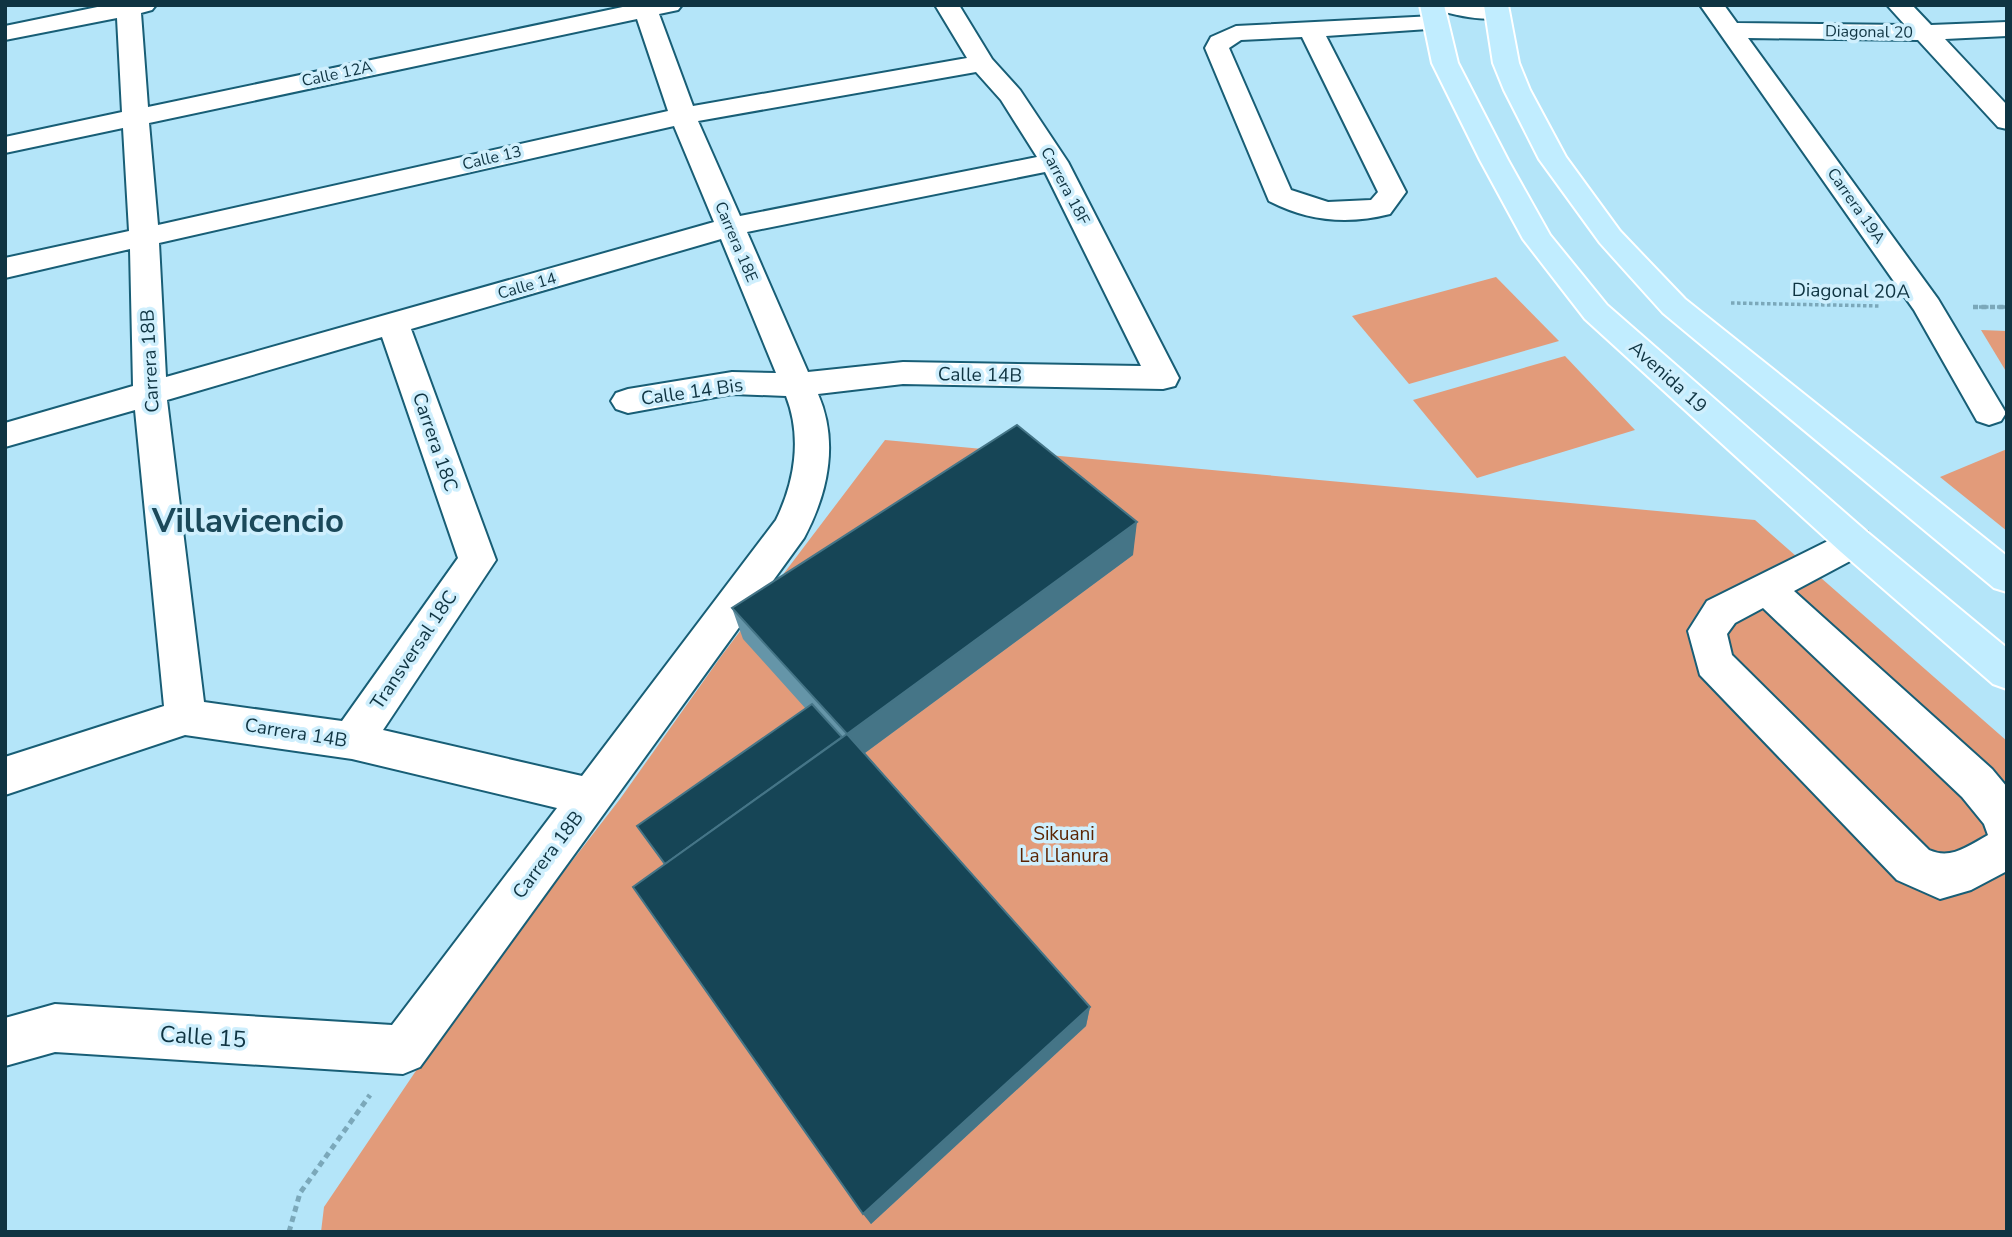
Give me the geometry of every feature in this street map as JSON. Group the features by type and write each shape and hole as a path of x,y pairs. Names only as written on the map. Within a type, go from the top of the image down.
{"main road":[{"path":"1496,8 1506,63 1517,90 1553,159 1610,237 1674,306 2007,577"},
{"name":"Avenida 19","path":"1437,11 1445,63 1519,205 1538,239 1596,312 1853,542 2007,671"}],"street":[{"name":"Carrera 18F","path":"947,5 982,64 1010,96 1054,162 1163,378"},
{"name":"Carrera 19A","path":"1712,5 1927,306 1989,413"},
{"path":"1899,5 2007,121"},
{"path":"5,33 133,6"},
{"name":"Carrera 18B","path":"133,6 150,396 185,717"},
{"name":"Calle 12A","path":"5,145 653,7"},
{"name":"Carrera 18E","path":"653,7 683,116 798,385 813,433 810,480"},
{"path":"1310,29 1392,192 1380,208 1337,214 1301,208 1279,195 1217,48 1220,42 1236,33 1310,29 1437,11 1496,8"},
{"name":"Diagonal 20","path":"1731,30 1924,33 2007,29"},
{"name":"Calle 13","path":"5,268 683,116 982,64"},
{"name":"Calle 14","path":"5,435 150,396 729,228 1054,162"},
{"name":"Carrera 18C","path":"394,325 477,559"},
{"name":"Calle 14B","path":"798,385 903,373 1163,378"},
{"name":"Calle 14 Bis","path":"628,401 732,383 798,385"},
{"name":"Carrera 18B","path":"403,1050 775,552 803,504 810,480"},
{"path":"1853,542 1721,612 1707,631 1714,663 1913,865 1940,878 1955,875 2007,848"},
{"name":"Transversal 18C","path":"352,741 477,559"},
{"path":"1766,588 1977,783 2004,816 2007,829"},
{"name":"Carrera 14B","path":"5,776 185,717 352,741 590,797"},
{"name":"Calle 15","path":"5,1042 55,1028 403,1050"}],"path":[{"name":"Diagonal 20A","path":"1722,303 2007,307"},
{"path":"289,1232 300,1193 403,1050"}],"green space":[{"path":"1496,277 1559,341 1409,384 1352,316"},
{"path":"1981,330 2007,331 2007,373"},
{"path":"1565,356 1635,430 1477,478 1413,400"},
{"name":"Sikuani La Llanura","path":"885,440 1755,520 2007,741 2007,1232 321,1232 324,1207 457,1010 620,799 722,655"},
{"path":"2007,449 2007,531 1940,477"}],"building":[{"path":"1017,425 1137,522 847,734 732,608"},
{"path":"812,704 842,737 665,864 637,826"},
{"path":"847,734 1090,1007 863,1214 633,887"}],"district":[{"name":"Villavicencio","path":"248,521"}]}
